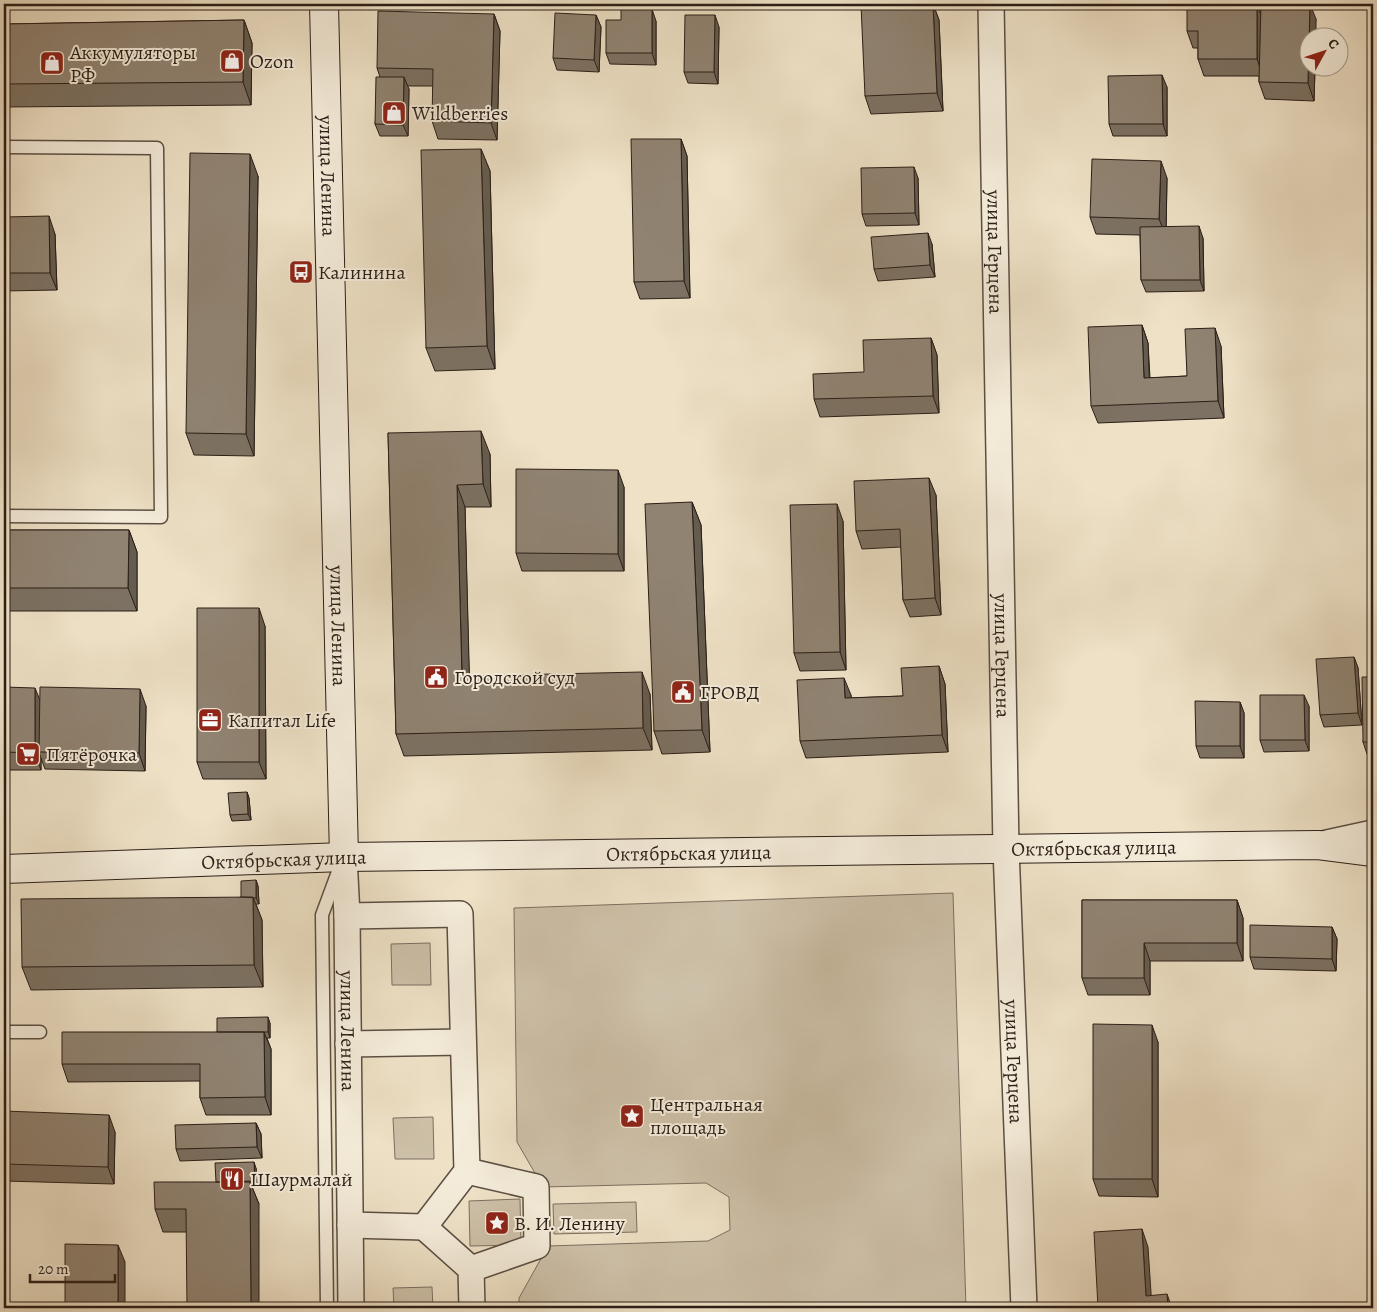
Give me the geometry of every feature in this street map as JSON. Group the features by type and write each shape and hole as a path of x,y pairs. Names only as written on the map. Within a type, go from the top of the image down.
{"street":[{"name":"улица Ленина","path":"324,4 344,857 347,916 351,1308"},
{"name":"улица Герцена","path":"991,4 1006,849 1024,1308"},
{"path":"1318,845 1373,833"},
{"name":"Октябрьская улица","path":"4,869 344,857 1318,845 1373,852"},
{"path":"347,916 460,914 467,1171 424,1227"},
{"path":"348,1044 463,1042"},
{"path":"467,1171 536,1187 537,1246 471,1269"},
{"path":"350,1225 424,1227 471,1269 472,1308"}],"lane":[{"path":"4,147 157,148 161,517 4,516"},
{"path":"327,1308 322,915 344,857"},
{"path":"4,1032 40,1032"}],"shaded area":[{"name":"Центральная площадь","path":"953,893 966,1308 519,1308 519,1298 548,1246 708,1241 730,1230 729,1197 706,1183 543,1187 517,1142 514,908"},
{"path":"430,943 431,985 392,985 391,944"},
{"path":"433,1117 434,1159 395,1159 393,1118"},
{"path":"520,1199 521,1245 470,1246 469,1201"},
{"path":"636,1202 637,1232 554,1234 553,1204"},
{"path":"432,1287 433,1308 394,1308 393,1288"}],"building":[{"path":"933,4 937,93 865,96 861,5"},
{"path":"1187,4 1257,4 1257,59 1198,59 1198,31 1187,31"},
{"path":"1261,4 1310,4 1309,28 1300,28 1300,78 1308,78 1308,83 1259,82"},
{"path":"621,9 652,9 652,53 606,53 606,20 621,20"},
{"path":"378,11 494,14 491,123 432,121 433,69 377,68"},
{"path":"555,13 596,15 594,60 553,58"},
{"path":"685,15 715,15 714,72 684,72"},
{"path":"244,20 243,82 4,84 4,24"},
{"path":"1162,75 1163,124 1109,124 1108,76"},
{"name":"Wildberries","path":"376,77 404,77 403,125 375,124"},
{"path":"631,139 681,139 684,281 634,282"},
{"path":"481,149 487,346 426,348 421,150"},
{"path":"190,153 250,154 246,434 186,433"},
{"path":"1092,159 1161,161 1159,219 1090,217"},
{"path":"914,167 915,213 862,214 861,168"},
{"path":"49,216 50,273 4,273 4,217"},
{"path":"1199,226 1200,280 1141,280 1140,227"},
{"path":"928,233 930,265 874,269 871,237"},
{"path":"1142,325 1144,378 1187,376 1185,329 1215,328 1218,401 1091,406 1088,327"},
{"path":"931,338 933,396 814,399 813,374 864,372 863,340"},
{"path":"481,431 483,484 457,485 462,676 642,672 643,728 396,734 388,433"},
{"path":"516,469 618,470 618,554 516,553"},
{"path":"929,478 935,598 903,600 900,529 856,531 854,481"},
{"path":"692,502 702,730 654,731 645,504"},
{"path":"837,504 840,652 794,653 790,505"},
{"path":"4,530 129,530 128,588 4,588"},
{"path":"197,608 259,608 259,762 197,762"},
{"path":"1354,657 1358,713 1320,715 1316,659"},
{"path":"939,666 942,735 800,741 797,680 844,678 845,698 903,696 901,668"},
{"path":"1362,677 1373,677 1373,742 1363,742"},
{"path":"4,687 35,688 35,753 4,752"},
{"path":"40,687 140,689 139,753 39,752"},
{"path":"1260,695 1304,695 1305,740 1260,740"},
{"path":"1195,701 1240,702 1240,746 1196,746"},
{"path":"247,792 248,814 230,815 228,793"},
{"path":"256,880 256,898 241,897 241,881"},
{"path":"253,897 254,965 22,967 21,899"},
{"path":"1082,900 1237,900 1237,943 1144,943 1144,978 1082,978"},
{"path":"1250,925 1332,927 1332,959 1250,957"},
{"path":"268,1017 268,1032 217,1032 217,1018"},
{"path":"1093,1024 1152,1025 1152,1179 1093,1179"},
{"path":"62,1032 264,1032 265,1097 200,1098 200,1064 62,1064"},
{"path":"4,1111 109,1115 108,1167 4,1164"},
{"path":"256,1123 257,1147 176,1149 175,1125"},
{"path":"254,1162 255,1181 216,1182 215,1163"},
{"path":"154,1182 250,1182 251,1308 187,1308 186,1209 155,1209"},
{"path":"1142,1229 1146,1296 1167,1294 1168,1308 1098,1308 1094,1232"},
{"path":"65,1244 118,1245 118,1308 65,1308"}],"place":[{"name":"Ozon","path":"232,61"},
{"name":"Аккумуляторы РФ","path":"52,63"},
{"name":"Wildberries","path":"394,113"},
{"name":"Калинина","path":"301,272"},
{"name":"Городской суд","path":"436,677"},
{"name":"ГРОВД","path":"683,692"},
{"name":"Капитал Life","path":"210,720"},
{"name":"Пятёрочка","path":"28,754"},
{"name":"Центральная площадь","path":"632,1116"},
{"name":"Шаурмалай","path":"232,1179"},
{"name":"В. И. Ленину","path":"497,1223"}]}
